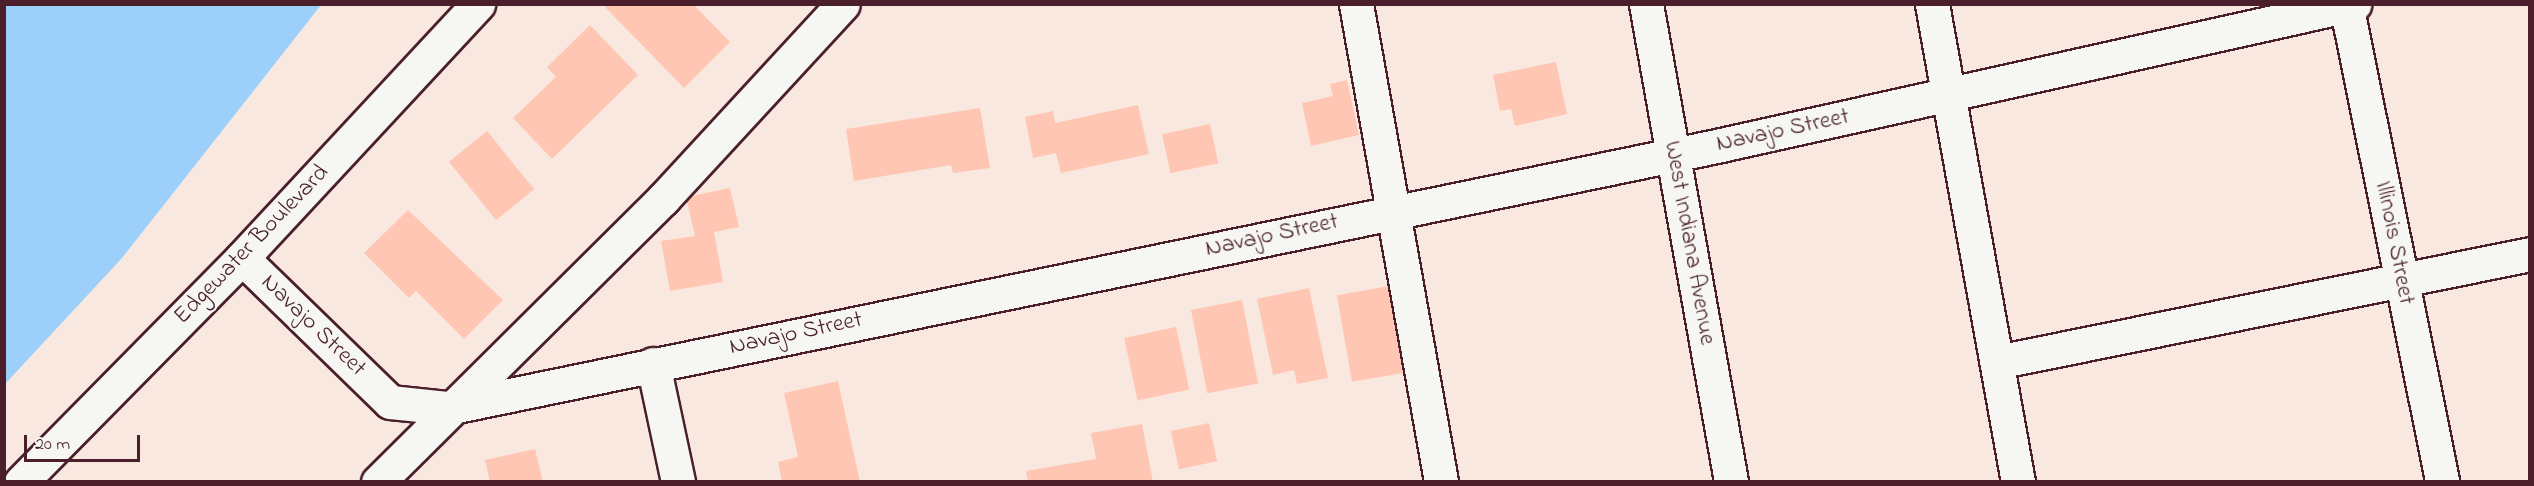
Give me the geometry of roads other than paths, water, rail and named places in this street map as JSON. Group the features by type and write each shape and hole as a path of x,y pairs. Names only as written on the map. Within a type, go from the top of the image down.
{"street":[{"name":"Edgewater Boulevard","path":"21,482 242,258 478,4"},
{"path":"378,482 447,408 663,199 843,4"},
{"path":"1356,4 1392,211 1433,480"},
{"name":"West Indiana Avenue","path":"1646,4 1731,482"},
{"path":"1932,4 2018,482"},
{"name":"Navajo Street","path":"242,258 390,402 447,408 1674,154 2349,5"},
{"name":"Illinois Street","path":"2349,5 2442,482"},
{"path":"1997,362 2529,254"},
{"path":"653,364 678,482"}],"water":[{"path":"5,4 321,5 122,258 5,384"}]}
